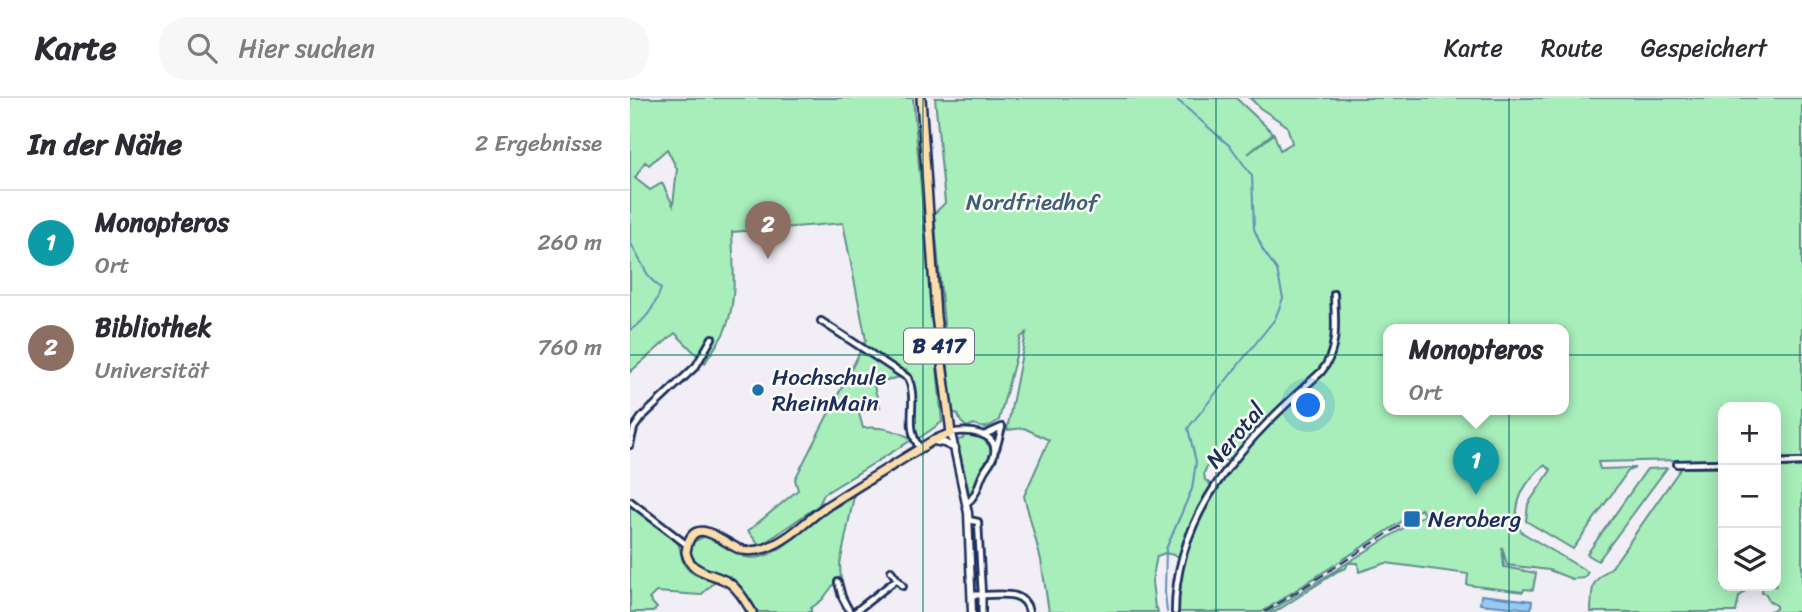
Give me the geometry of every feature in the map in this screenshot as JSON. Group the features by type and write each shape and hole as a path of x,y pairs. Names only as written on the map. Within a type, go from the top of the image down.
{"main road":[{"name":"B 417","path":"921,98 936,316 951,433"},
{"path":"752,612 731,584 692,567 686,555 687,545 695,535 707,531 743,550 765,549 827,506 920,448 951,433 969,520 972,612"},
{"path":"932,441 955,448"}],"street":[{"name":"Nerotal","path":"1175,612 1178,579 1185,548 1195,520 1210,494 1251,437 1321,372 1329,361 1335,328 1334,294"},
{"path":"821,321 908,378 911,386 912,436 920,448"},
{"path":"630,445 634,428 641,418 696,366 712,338"},
{"path":"951,433 984,435 1002,428 995,453 982,475 974,497 967,503"},
{"path":"984,435 992,442 995,453"},
{"path":"1781,463 1802,462"},
{"path":"1677,464 1718,463"},
{"path":"630,501 687,545"},
{"path":"969,520 978,522 982,612"},
{"path":"891,570 903,586"},
{"path":"855,612 897,579"},
{"path":"838,582 850,612"},
{"path":"972,595 1019,596 1026,602 1028,612"}],"green space":[{"path":"630,98 913,98 942,422 918,439 914,385 906,370 900,377 873,383 880,407 859,413 863,428 892,431 909,437 910,441 824,494 819,505 763,544 759,545 748,531 798,490 795,479 866,340 843,223 732,232 732,306 724,333 705,363 675,333 630,372","holes":["667,149 677,169 673,205 662,183 650,190 635,178 645,162 649,165"]},
{"name":"Nordfriedhof","path":"935,98 1236,98 1273,133 1248,154 1274,134 1280,150 1292,143 1287,126 1250,98 1802,98 1802,458 1781,458 1781,402 1718,402 1718,459 1598,462 1600,469 1635,468 1628,471 1573,549 1526,521 1528,504 1551,470 1544,465 1524,490 1518,504 1517,520 1514,522 1523,533 1588,572 1584,578 1572,579 1549,570 1507,565 1502,547 1504,567 1536,573 1533,590 1524,589 1523,592 1467,585 1468,574 1386,563 1359,572 1358,563 1348,563 1346,568 1275,612 1269,612 1424,515 1421,509 1262,612 1177,612 1186,558 1165,553 1157,556 1152,581 1155,608 1158,612 1049,612 1041,560 1024,496 1049,440 1024,428 1007,430 1026,333 1021,337 999,420 987,427 974,424 967,427 958,414 952,412 934,214 945,203","holes":["1217,452 1232,466 1217,489 1205,480 1204,473 1213,453"]},
{"path":"964,434 983,438 992,450 970,496 957,440 963,439"},
{"path":"1781,467 1802,467 1802,612 1766,612 1776,609 1776,605 1762,593 1781,591"},
{"path":"1667,468 1598,561 1587,554 1647,469"},
{"path":"1681,468 1718,468 1718,591 1745,591 1739,597 1736,612 1591,612 1594,585 1612,567"},
{"path":"854,496 840,564 841,582 834,584 822,600 811,608 811,612 758,612 733,580 698,565 690,555 693,542 707,535 745,557 765,556 784,546"},
{"path":"630,505 676,540 686,568 715,581 701,595 656,592 649,599 657,608 653,612 630,612"}],"water":[{"path":"1481,595 1532,601 1531,609 1480,604"}],"waterway":[{"path":"1167,612 1166,549 1192,489 1196,462 1188,428 1275,319 1283,298 1277,270 1263,250 1254,229 1252,176 1231,147 1175,98"},
{"path":"630,242 649,277 661,289 649,312 630,330"}],"railway":[{"path":"1265,612 1406,522"}],"place":[{"name":"Bibliothek","path":"768,259"},
{"name":"Hochschule RheinMain","path":"758,390"},
{"name":"Monopteros","path":"1476,495"},
{"name":"Neroberg","path":"1412,519"}]}
